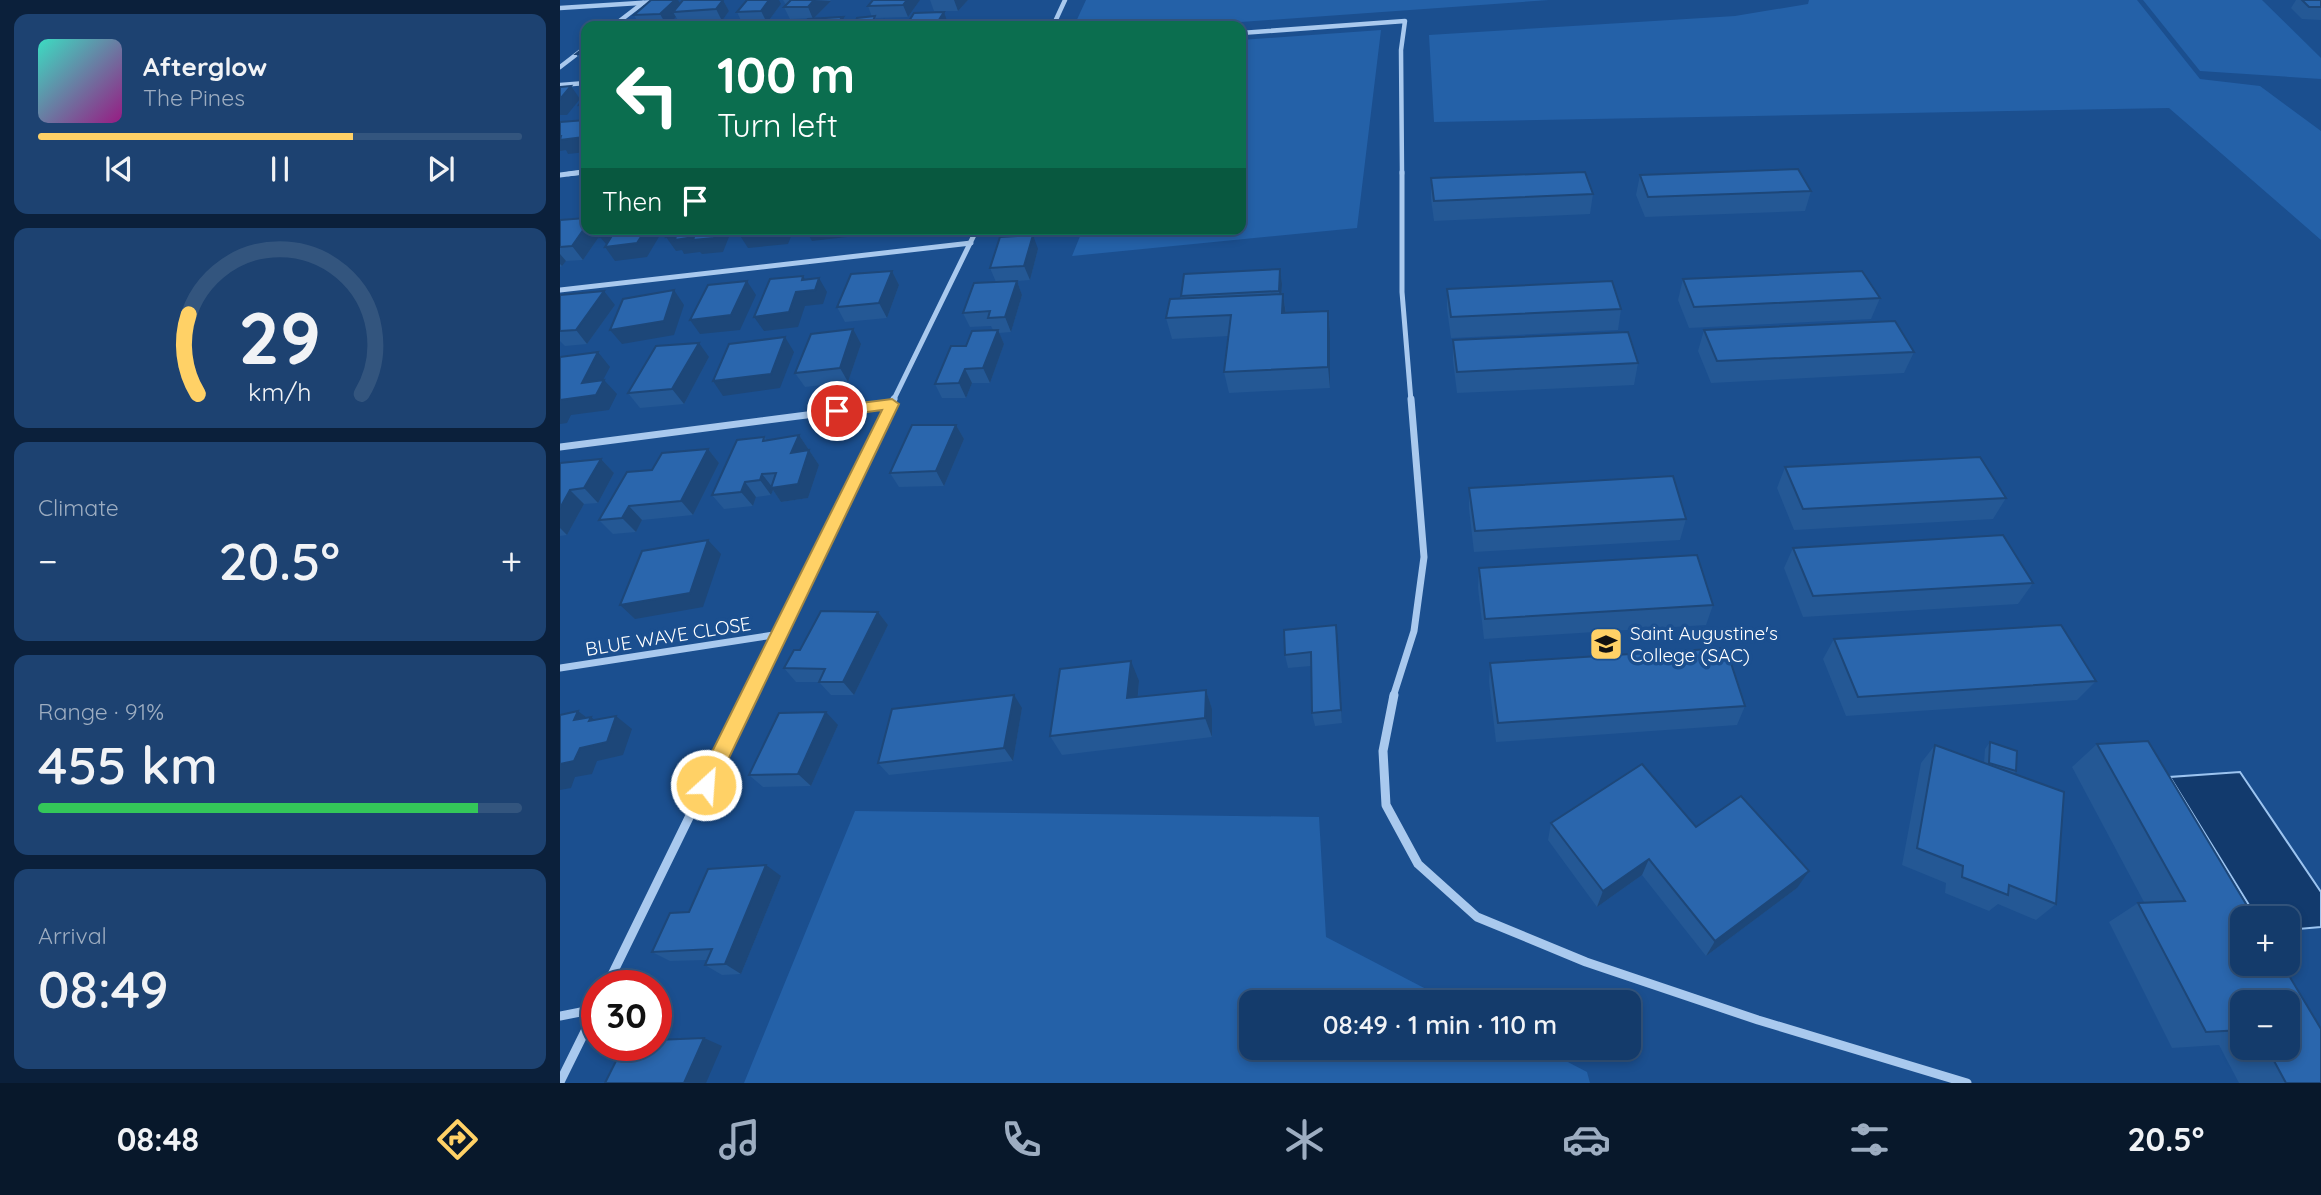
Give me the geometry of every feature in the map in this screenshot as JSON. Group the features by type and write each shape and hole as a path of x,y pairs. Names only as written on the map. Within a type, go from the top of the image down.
{"street":[{"path":"1055,21 1065,0"},
{"path":"619,21 643,2"},
{"path":"560,8 657,2"},
{"path":"1246,33 1405,21 1401,50 1401,270 1424,557 1413,631 1393,697 1383,751 1386,805 1418,864 1477,917 1586,962 1758,1020 1967,1083"},
{"path":"560,67 581,51"},
{"path":"560,85 581,83"},
{"path":"560,174 581,172"},
{"path":"614,970 974,235"},
{"path":"560,290 971,243"},
{"path":"560,447 892,404"},
{"name":"BLUE WAVE CLOSE","path":"560,668 780,634"},
{"path":"560,1016 581,1011"},
{"path":"560,1082 581,1039"}],"shaded area":[{"path":"1086,0 1549,0 1246,22 1076,21"},
{"path":"1809,0 2137,0 2200,79 2260,86 2321,131 2321,240 2169,108 1434,122 1429,35 1735,16 1808,4"},
{"path":"2143,0 2262,0 2321,58 2321,79 2200,71"},
{"path":"1381,30 1357,228 1072,256 1081,235 1246,235 1246,40"},
{"path":"2240,772 2321,892 2321,927 2300,929 2300,906 2250,906 2170,777"},
{"path":"855,811 1319,817 1326,937 1428,990 1239,990 1239,1060 1564,1060 1587,1072 1590,1083 744,1083"}],"building":[{"path":"651,0 675,0 660,14 634,15"},
{"path":"683,0 723,0 716,9 673,12"},
{"path":"747,0 769,0 761,11 737,12"},
{"path":"791,0 814,0 808,7 784,7"},
{"path":"873,0 907,0 903,5 868,6"},
{"path":"2302,0 2321,0 2321,7 2309,7"},
{"path":"944,12 938,21 909,21 914,13"},
{"path":"875,16 873,21 856,21 857,18"},
{"path":"843,17 839,21 806,21"},
{"path":"571,86 560,99 560,87"},
{"path":"581,120 581,137 560,140 560,122"},
{"path":"1798,169 1811,191 1648,197 1640,175"},
{"path":"1585,172 1593,194 1434,201 1431,178"},
{"path":"581,218 581,233 572,246 560,247 560,220"},
{"path":"612,235 642,235 637,243 605,247"},
{"path":"667,235 715,235 714,238 693,240 694,237 675,240 676,236 666,237"},
{"path":"1033,235 1024,266 990,268 1000,237"},
{"path":"1280,269 1279,291 1181,296 1184,274"},
{"path":"892,271 879,303 837,307 851,274"},
{"path":"1862,271 1880,298 1694,307 1683,279"},
{"path":"803,276 802,280 819,278 815,290 796,292 789,312 754,317 770,279"},
{"path":"747,281 731,315 690,320 708,285"},
{"path":"1017,281 1005,317 988,318 990,311 963,313 974,283"},
{"path":"1612,281 1621,309 1451,317 1447,289"},
{"path":"674,290 664,321 610,330 623,299"},
{"path":"604,291 576,330 560,331 560,295"},
{"path":"1283,294 1282,313 1328,311 1328,367 1224,372 1231,315 1166,318 1170,299"},
{"path":"1895,321 1914,352 1717,361 1704,330"},
{"path":"853,329 840,368 795,373 811,334"},
{"path":"998,330 983,368 965,369 959,383 935,384 951,346 966,346 972,331"},
{"path":"1628,332 1638,363 1457,372 1453,340"},
{"path":"785,337 771,374 713,381 729,344"},
{"path":"699,343 672,389 628,393 656,346"},
{"path":"598,352 582,383 604,380 596,395 560,400 560,357"},
{"path":"912,425 956,425 936,471 890,473"},
{"path":"799,435 791,453 809,450 798,484 771,488 776,473 762,474 760,480 745,482 741,492 712,495 737,440 764,437 763,441"},
{"path":"708,449 681,501 629,506 622,518 599,520 627,472 652,470 662,453"},
{"path":"1980,457 2006,498 1803,509 1785,467"},
{"path":"601,459 584,488 570,490 560,508 560,463"},
{"path":"1673,476 1686,519 1475,531 1469,488"},
{"path":"2003,535 2033,583 1813,596 1793,548"},
{"path":"708,540 690,593 620,605 642,551"},
{"path":"1697,555 1713,605 1485,619 1479,568"},
{"path":"821,611 878,612 843,682 819,682 825,669 784,668 794,650 800,650"},
{"path":"1336,625 1341,710 1312,713 1311,652 1285,655 1284,630"},
{"path":"2061,625 2096,681 1858,697 1834,639"},
{"path":"1726,648 1745,706 1498,723 1490,663"},
{"path":"1131,661 1127,698 1206,690 1205,718 1050,736 1060,669"},
{"path":"1014,695 1004,748 878,763 892,709"},
{"path":"578,711 574,720 591,717 589,721 616,716 607,742 580,748 574,761 560,764 560,715"},
{"path":"826,712 798,774 749,775 779,713"},
{"path":"2148,741 2247,906 2230,906 2230,976 2289,976 2298,990 2230,990 2230,1031 2206,1032 2138,903 2185,901 2097,744"},
{"path":"1990,742 2017,751 2016,771 1989,763"},
{"path":"1935,745 2064,792 2056,904 2009,885 2008,895 1962,877 1963,866 1917,848"},
{"path":"1642,764 1696,827 1741,796 1809,871 1715,941 1649,859 1603,891 1551,823"},
{"path":"766,865 725,964 705,965 712,949 652,952 670,913 689,912 708,869"},
{"path":"2300,994 2321,1029 2321,1083 2286,1083 2274,1060 2300,1060"},
{"path":"704,1038 684,1083 605,1083 616,1061 672,1061 672,1039"}],"place":[{"name":"Saint Augustine's College (SAC)","path":"1606,644"}],"route":[{"path":"706,785 892,404 837,411"}]}
